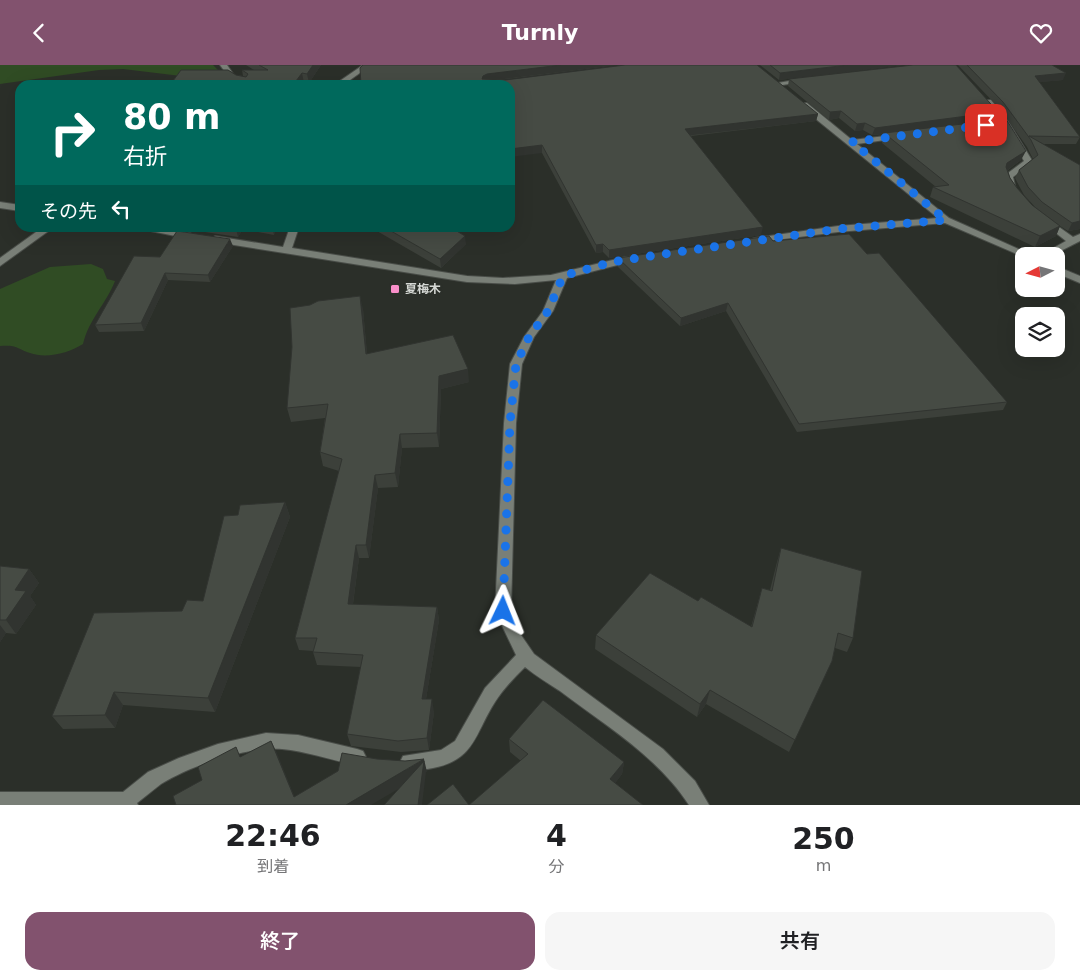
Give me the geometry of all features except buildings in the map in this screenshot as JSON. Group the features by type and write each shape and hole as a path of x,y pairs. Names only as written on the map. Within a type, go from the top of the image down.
{"street":[{"path":"223,65 236,80"},
{"path":"346,80 368,65"},
{"path":"784,90 773,81 814,79"},
{"path":"980,93 1005,123 1029,162 1008,176 1010,187 1020,199"},
{"path":"799,101 946,220 1015,250"},
{"path":"996,124 1005,123"},
{"path":"852,142 909,135"},
{"path":"0,205 15,207"},
{"path":"1040,216 1075,238 1060,247"},
{"path":"742,243 838,229 946,220"},
{"path":"0,263 43,232"},
{"path":"166,232 287,249 467,279 527,280 563,276 612,262 647,256"},
{"path":"287,249 294,232"},
{"path":"1065,273 1080,280"},
{"path":"563,276 548,311 529,337 516,364 510,423 503,611 511,633 525,657 643,745 680,776 693,792 700,805"},
{"path":"394,763 439,759 457,751 469,737 487,701 501,679 525,657"},
{"path":"0,801 127,803 157,777 178,766 235,747 268,740 282,741 370,759"}],"green space":[{"path":"0,65 213,65 223,75 181,76 123,69 15,80 15,82 0,84"},
{"path":"91,264 103,269 107,279 115,281 93,319 83,344 71,350 50,355 36,355 13,346 0,346 0,289 50,267"}],"place":[{"name":"夏梅木","path":"395,289"}],"route":[{"path":"503,611 510,423 516,364 529,337 548,311 563,276 612,262 664,254 838,229 946,220 852,142 986,125"}]}
